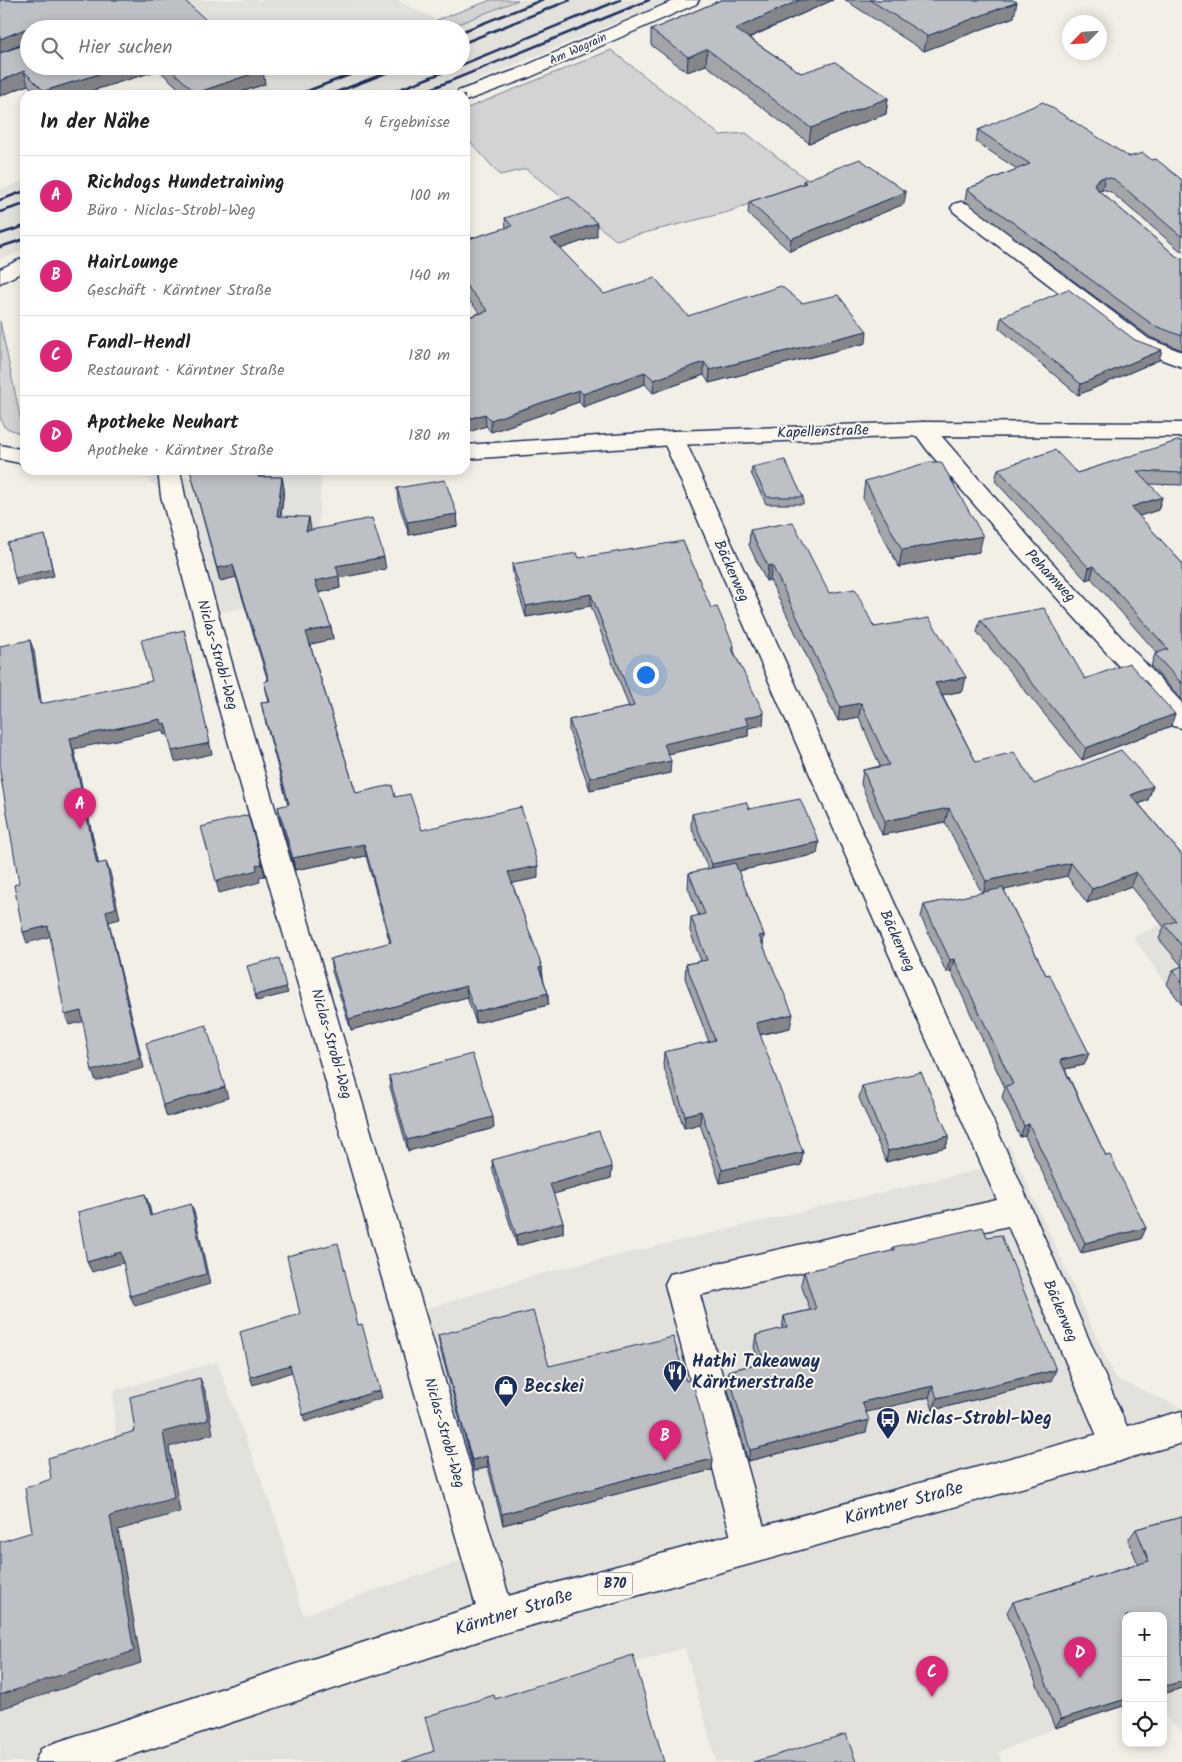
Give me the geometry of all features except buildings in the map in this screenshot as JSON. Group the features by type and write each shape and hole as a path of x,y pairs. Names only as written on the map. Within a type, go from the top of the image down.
{"street":[{"name":"Am Wagrain","path":"470,93 522,74 690,0"},
{"path":"961,208 1142,344 1182,360"},
{"path":"0,277 20,266"},
{"name":"Kapellenstraße","path":"470,452 673,438 923,429 1182,430"},
{"name":"Pehamweg","path":"923,429 1027,550 1182,719"},
{"name":"Bäckerweg","path":"673,438 980,1125 1118,1445"},
{"path":"0,452 20,456"},
{"name":"Niclas-Strobl-Weg","path":"170,475 220,666 496,1617"},
{"path":"751,1545 681,1284 1016,1210"},
{"name":"Kärntner Straße","path":"54,1762 496,1617 1182,1427"}],"shaded area":[{"path":"0,0 397,0 437,20 20,20 20,49 0,57"},
{"path":"491,0 518,0 468,20 437,20"},
{"path":"518,0 671,0 454,90 178,90 162,75 470,75 470,20 468,20"},
{"path":"611,50 720,135 746,133 809,181 728,212 616,240 526,169 500,175 470,142 470,107"},
{"path":"20,183 20,252 0,259 0,189"},
{"path":"0,321 20,416 20,433 4,427 0,417"},
{"path":"322,475 318,531 304,594 195,618 160,490 146,478"},
{"path":"1182,916 1182,1006 1133,937"},
{"path":"1009,1144 1115,1378 1182,1408 1182,1731 1167,1718 1167,1612 1122,1612 1122,1706 1055,1728 999,1752 1001,1762 716,1762 685,1648 526,1695 540,1762 0,1762 0,1555 120,1517 113,1391 217,1362 277,1522 303,1615 479,1555 410,1314 540,1274 981,1169"}],"railway":[{"path":"470,28 542,0"},
{"path":"470,40 570,0"},
{"path":"470,61 620,0"},
{"path":"470,73 649,0"},
{"path":"310,90 349,75"},
{"path":"342,90 381,75"},
{"path":"398,90 436,75"},
{"path":"428,90 465,75"},
{"path":"0,200 20,193"},
{"path":"0,212 20,206"},
{"path":"0,234 20,228"},
{"path":"0,247 20,241"}],"place":[{"name":"Richdogs Hundetraining","path":"80,829"},
{"name":"Hathi Takeaway Kärntnerstraße","path":"675,1393"},
{"name":"Becskei","path":"506,1408"},
{"name":"Niclas-Strobl-Weg","path":"888,1440"},
{"name":"HairLounge","path":"665,1461"},
{"name":"Apotheke Neuhart","path":"1080,1678"},
{"name":"Fandl-Hendl","path":"932,1697"}]}
